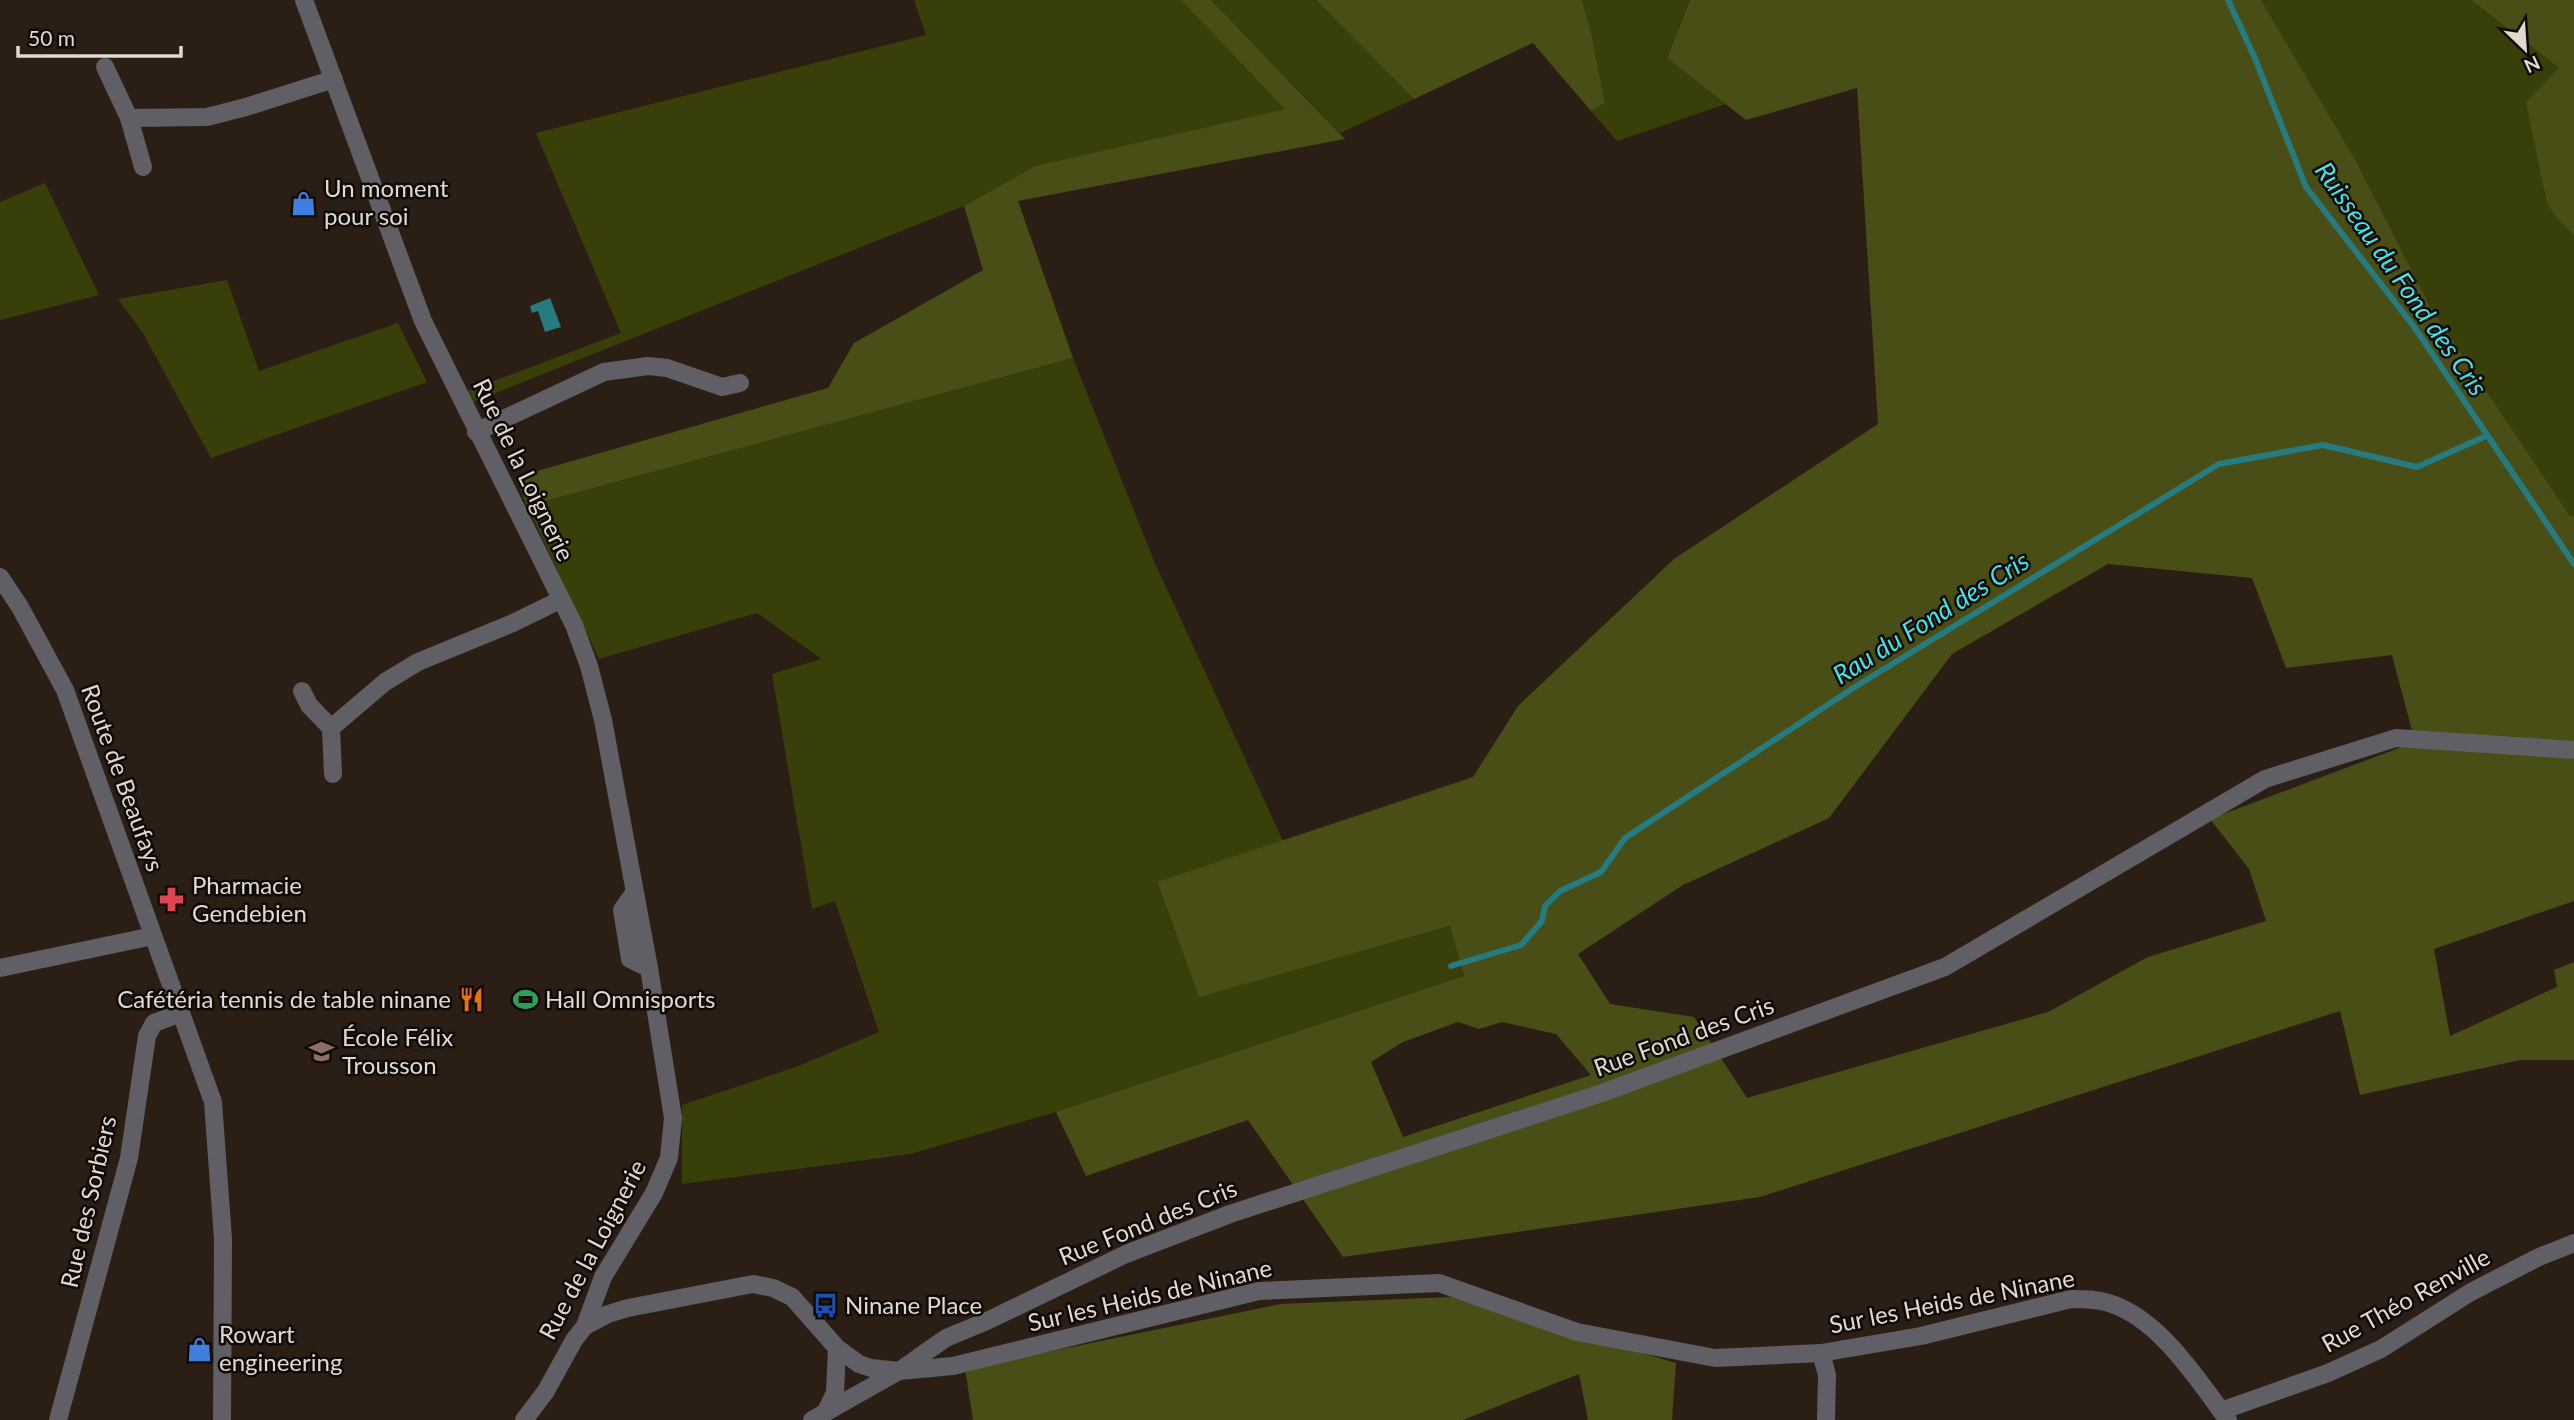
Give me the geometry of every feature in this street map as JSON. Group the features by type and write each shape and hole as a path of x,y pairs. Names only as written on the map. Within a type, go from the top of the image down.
{"street":[{"name":"Rue de la Loignerie","path":"304,0 422,321 574,625 586,658 603,720 649,968 673,1118 668,1158 654,1193 603,1277 585,1326 574,1340 546,1391 524,1420"},
{"path":"105,67 129,118 143,167"},
{"path":"129,118 207,117 334,79"},
{"path":"476,432 604,372 648,366 667,368 722,387 740,383"},
{"name":"Route de Beaufays","path":"0,577 20,607 65,690 213,1102 223,1238 222,1420"},
{"path":"331,728 385,682 418,662 513,623 560,600"},
{"path":"302,691 309,705 331,728 333,775"},
{"name":"Rue Fond des Cris","path":"819,1416 899,1371 946,1338 1126,1254 1204,1224 1591,1097 1945,967 2265,779 2396,738 2574,750"},
{"path":"0,968 153,936"},
{"name":"Rue des Sorbiers","path":"58,1420 129,1158 147,1035 154,1023 181,1013"},
{"name":"Rue Théo Renville","path":"2224,1416 2381,1349 2471,1292 2539,1257 2574,1243"},
{"path":"603,1277 613,1296 619,1301 640,1305"},
{"name":"Sur les Heids de Ninane","path":"899,1371 953,1366 1259,1291 1439,1283 1577,1332 1703,1355 1741,1357 1821,1353 1921,1336 2071,1299 2088,1299 2109,1302 2145,1322 2165,1340 2224,1416"},
{"path":"585,1326 608,1314 640,1305 753,1284 773,1288 792,1297 836,1348 859,1364 899,1371"},
{"path":"819,1416 835,1393 836,1348"},
{"path":"1821,1353 1827,1375 1826,1420"}],"green space":[{"path":"914,0 1181,0 1286,109 1035,166 964,206 473,402 465,392 621,333 536,133 926,35"},
{"path":"1181,0 1211,0 1345,139 1018,201 1073,358 527,506 516,477 828,388 854,343 983,270 964,206 1035,166 1285,109"},
{"path":"1211,0 1316,0 1414,99 1340,133"},
{"path":"1316,0 1582,0 1605,103 1591,111 1533,43 1414,99"},
{"path":"1582,0 1690,0 1667,58 1726,104 1617,141 1591,111 1605,102"},
{"path":"1690,0 2261,0 2355,159 2431,308 2570,516 2574,516 2574,901 2434,949 2450,1036 2557,987 2554,970 2574,962 2574,1060 2520,1060 2360,1095 2340,1011 1760,1197 1343,1257 1248,1120 1086,1176 1056,1112 1464,976 1450,926 1199,997 1157,882 1473,777 1518,706 1674,559 1878,424 1857,88 1746,120 1667,58","holes":["2108,564 2252,578 2286,668 2392,655 2415,742 2210,819 2249,869 2266,921 2148,957 2048,1012 1747,1098 1694,1017 1610,1004 1578,954 1683,885 1829,818 1952,654","1458,1022 1479,1029 1502,1022 1556,1034 1591,1075 1403,1137 1371,1062 1403,1042"]},
{"path":"2261,0 2471,0 2559,68 2560,222 2574,235 2574,516 2570,516 2431,308 2355,159"},
{"path":"2471,0 2574,0 2574,235 2560,222 2547,203 2526,102 2559,68"},
{"path":"45,183 99,295 0,320 0,202"},
{"path":"227,280 259,371 398,323 427,382 211,458 143,333 118,299"},
{"path":"1073,358 1154,561 1283,841 1157,883 1199,996 1451,926 1464,976 1056,1112 910,1154 682,1184 682,1105 796,1067 879,1032 835,901 812,909 772,674 821,659 757,613 599,659 527,506"},
{"path":"1450,1297 1676,1363 1672,1420 1588,1420 1579,1374 1463,1420 973,1420 965,1369 1280,1304"}],"water":[{"path":"550,298 561,327 545,332 538,311 532,313 530,306"}],"waterway":[{"name":"Ruisseau du Fond des Cris","path":"2228,0 2254,56 2306,187 2415,328 2574,564"},
{"name":"Rau du Fond des Cris","path":"1451,966 1521,945 1542,921 1545,906 1560,891 1601,872 1625,838 1858,685 2219,464 2323,445 2417,467 2486,436"}],"place":[{"name":"Un moment pour soi","path":"304,203"},
{"name":"Pharmacie Gendebien","path":"172,900"},
{"name":"Cafétéria tennis de table ninane","path":"471,1000"},
{"name":"Hall Omnisports","path":"525,1000"},
{"name":"École Félix Trousson","path":"322,1052"},
{"name":"Ninane Place","path":"825,1306"},
{"name":"Rowart engineering","path":"199,1349"}]}
